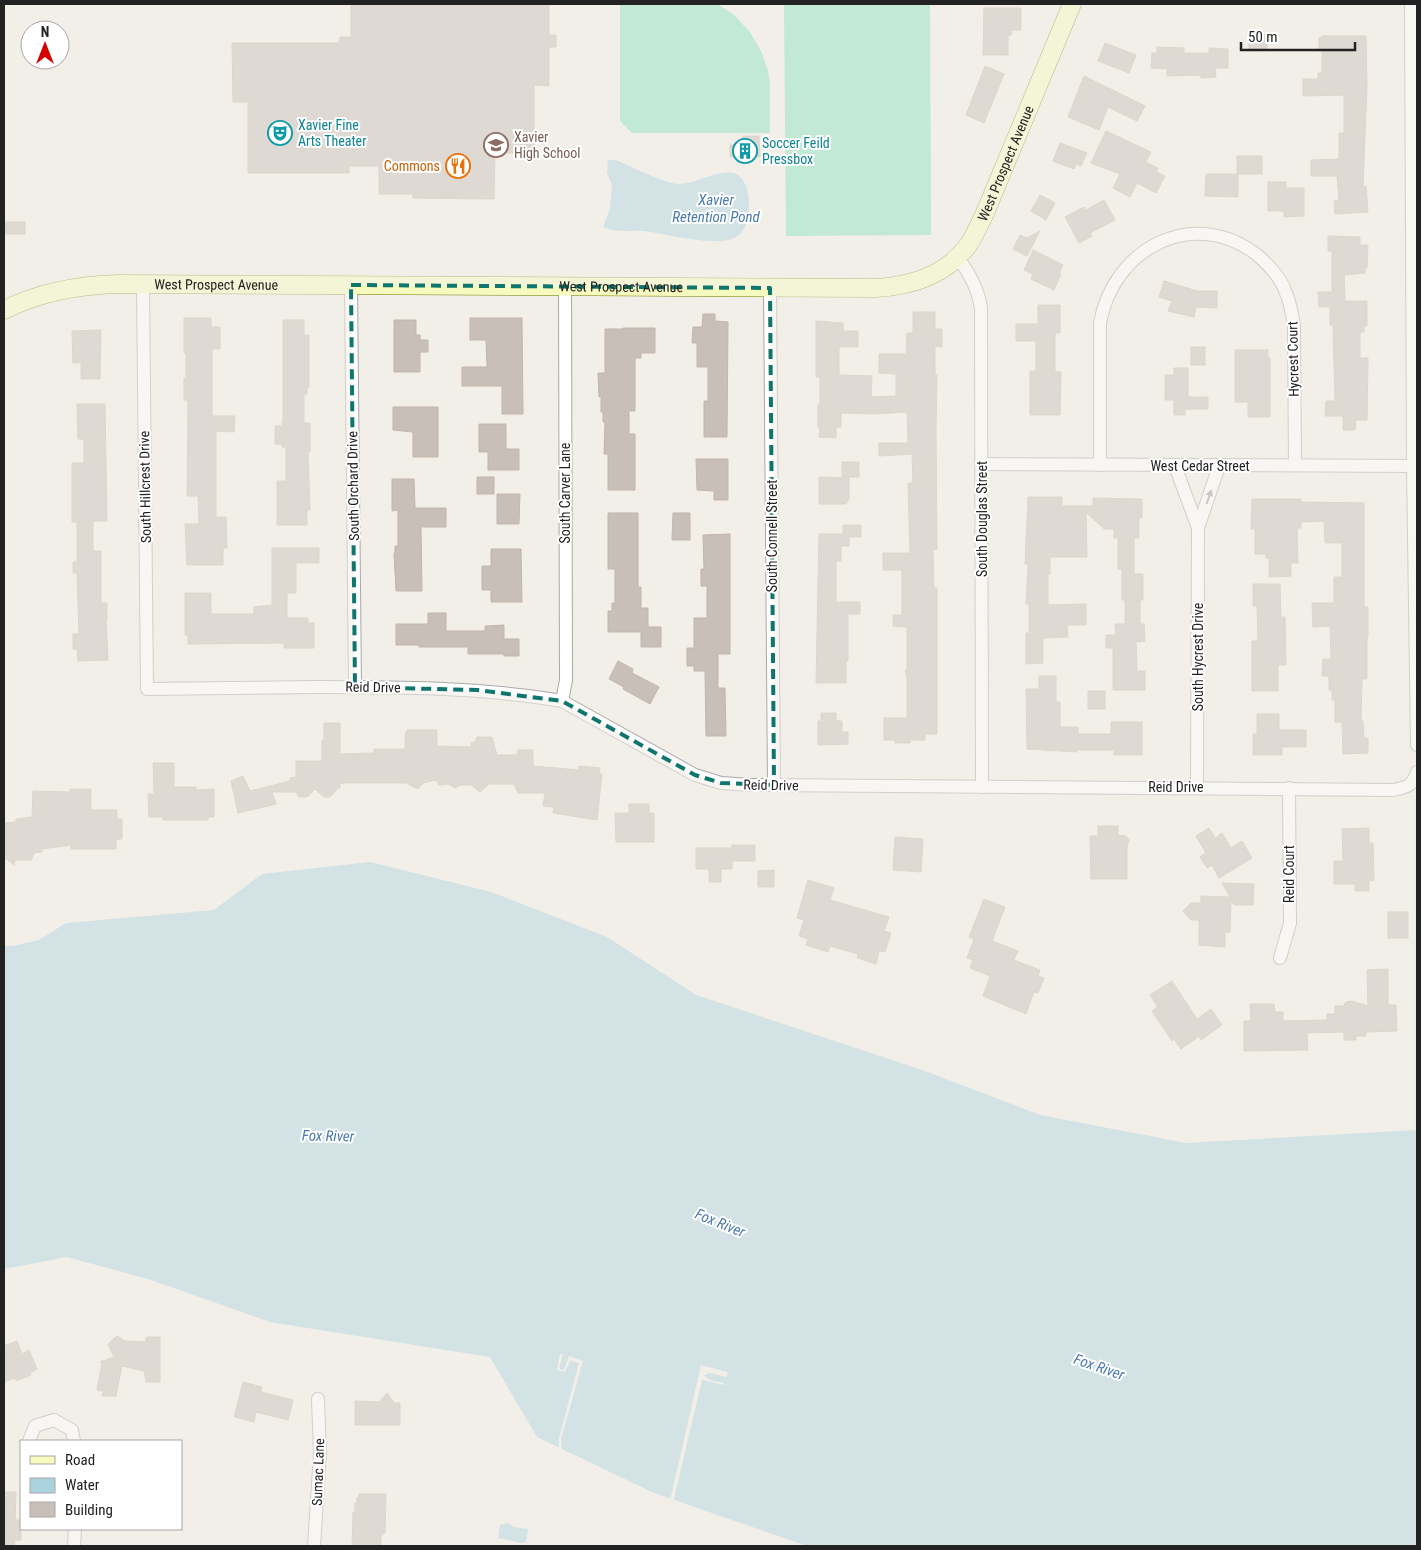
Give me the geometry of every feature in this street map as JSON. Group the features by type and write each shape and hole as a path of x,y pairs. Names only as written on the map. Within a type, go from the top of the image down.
{"main road":[{"name":"West Prospect Avenue","path":"4,310 55,291 96,285 770,288 876,288 899,286 924,278 943,268 969,244 985,213 1072,4"}],"street":[{"path":"1411,4 1417,745"},
{"name":"Hycrest Court","path":"1100,465 1100,323 1102,308 1107,295 1123,270 1144,249 1158,242 1191,234 1223,238 1243,245 1269,267 1286,291 1294,326 1295,466"},
{"name":"South Douglas Street","path":"957,257 975,285 980,301 982,787"},
{"name":"South Hillcrest Drive","path":"143,284 147,689"},
{"name":"South Orchard Drive","path":"351,285 354,687"},
{"name":"South Carver Lane","path":"562,701 566,680 565,286"},
{"name":"South Connell Street","path":"770,288 774,785"},
{"name":"West Cedar Street","path":"982,464 1415,466"},
{"name":"South Hycrest Drive","path":"1175,466 1198,528"},
{"name":"South Hycrest Drive","path":"1198,787 1198,528 1220,466"},
{"name":"Reid Drive","path":"147,689 354,687 477,690 512,693 562,701 702,778 709,781 735,784 1393,790 1407,787 1416,776"},
{"name":"Reid Court","path":"1280,958 1290,923 1289,788"},
{"name":"Sumac Lane","path":"314,1546 320,1453 318,1399"},
{"path":"29,1440 34,1426 54,1420 72,1430 74,1440"},
{"path":"74,1546 75,1530"}],"highlighted area":[{"path":"351,285 770,288 774,785 721,783 695,775 562,701 477,690 355,687"}],"green space":[{"path":"620,4 717,4 733,14 750,32 762,53 768,71 770,84 770,133 632,133 620,121"},
{"path":"784,4 930,4 931,235 786,236"},
{"path":"1417,792 1417,1130 1415,1131 1415,796"}],"water":[{"name":"Xavier Retention Pond","path":"608,160 616,160 657,178 679,184 718,174 732,173 738,175 747,189 749,198 748,215 744,229 734,238 703,241 644,231 623,231 603,227 610,209 612,185 607,173"},
{"name":"Fox River","path":"370,862 491,892 607,937 696,995 925,1071 1040,1115 1186,1143 1417,1130 1417,1546 807,1546 654,1493 537,1437 490,1357 270,1322 148,1279 67,1257 4,1269 4,946 13,946 39,940 66,923 214,910 262,874"},
{"path":"509,1523 513,1527 528,1529 526,1542 522,1543 498,1538 500,1525"}],"pier":[{"path":"560,1354 563,1354 559,1369 564,1370 569,1356 583,1361 561,1439 562,1451 559,1450 559,1438 579,1363 570,1361 565,1372 557,1370"},
{"path":"701,1365 728,1372 726,1377 710,1373 704,1375 710,1380 724,1383 724,1385 702,1380 673,1503 670,1501"}],"building":[{"path":"351,4 549,4 549,35 556,35 556,47 549,47 549,86 534,85 534,153 495,153 494,199 413,198 413,194 379,194 379,166 349,166 349,173 248,173 248,102 233,102 232,43 339,43 340,37 351,37"},
{"path":"984,8 1021,8 1021,30 1012,30 1011,35 1008,35 1008,55 983,55"},
{"path":"1267,34 1267,50 1249,50 1249,35"},
{"path":"1322,36 1366,36 1367,85 1363,186 1366,186 1368,212 1335,214 1334,201 1339,201 1337,176 1311,176 1311,160 1339,159 1339,133 1344,133 1344,95 1303,96 1303,79 1318,79 1318,73 1322,73 1322,50 1319,50 1319,38 1322,38"},
{"path":"1105,43 1136,55 1129,73 1098,61"},
{"path":"1157,47 1184,48 1184,53 1209,53 1209,48 1228,49 1228,68 1215,68 1216,77 1201,78 1201,75 1167,76 1167,69 1151,68 1152,53 1157,53"},
{"path":"985,66 1004,74 984,123 966,115"},
{"path":"1084,76 1145,106 1137,121 1108,107 1099,130 1068,117"},
{"path":"1106,131 1151,152 1146,162 1158,168 1156,172 1165,176 1156,193 1137,183 1130,197 1113,188 1120,174 1091,163"},
{"name":"Soccer Feild Pressbox","path":"743,136 759,136 760,157 730,157 730,145 743,145"},
{"path":"1060,143 1087,153 1081,166 1076,164 1074,169 1053,161"},
{"path":"1237,156 1262,156 1262,174 1238,174 1238,197 1205,196 1206,175 1237,174"},
{"path":"1268,182 1286,182 1286,188 1304,188 1304,216 1284,217 1284,211 1268,211"},
{"path":"1040,195 1055,203 1046,220 1031,211"},
{"path":"1104,200 1115,220 1090,233 1092,236 1079,243 1065,217 1084,207 1086,210"},
{"path":"4,222 25,222 25,234 4,234"},
{"path":"1040,231 1027,256 1013,249 1020,235 1027,238"},
{"path":"1328,236 1360,237 1360,245 1368,245 1365,273 1344,275 1345,301 1367,301 1367,326 1364,326 1364,332 1360,332 1360,358 1368,358 1367,420 1356,420 1355,430 1343,430 1343,416 1325,416 1326,401 1335,401 1333,325 1330,325 1330,307 1319,307 1318,292 1332,292 1332,251 1328,251"},
{"path":"1033,250 1063,265 1054,290 1031,279 1033,274 1024,270"},
{"path":"1164,281 1197,291 1217,291 1217,308 1196,307 1194,317 1168,311 1172,301 1159,297"},
{"path":"1038,305 1060,305 1060,333 1055,333 1055,372 1061,372 1060,415 1030,415 1030,371 1036,371 1036,341 1016,341 1016,324 1038,324"},
{"path":"913,312 935,312 935,329 942,329 942,347 935,346 935,375 937,375 937,549 933,550 934,588 937,588 937,734 925,734 925,740 895,743 895,740 884,740 884,718 907,718 907,678 905,671 907,669 907,627 893,626 893,615 902,615 902,570 883,570 883,553 910,553 908,483 913,483 912,454 879,456 879,443 908,443 907,412 841,413 841,427 836,427 836,438 819,437 818,405 820,405 820,377 816,377 816,321 843,323 843,331 858,331 858,347 839,347 839,375 872,376 871,397 896,396 896,374 879,373 879,354 906,354 907,333 913,333"},
{"path":"703,314 715,314 715,321 728,322 727,437 704,437 704,401 708,401 708,367 697,367 697,343 692,343 693,327 702,327"},
{"path":"184,318 211,318 211,327 220,327 220,349 212,349 212,416 235,416 234,432 216,431 216,517 226,517 227,548 223,548 223,565 187,565 185,524 199,524 198,496 187,496 188,400 184,400 186,353 184,353"},
{"path":"470,318 522,318 523,414 502,414 502,386 462,386 462,367 487,367 486,340 470,340"},
{"path":"283,320 304,320 304,335 309,335 309,387 307,387 307,394 304,394 304,423 310,423 310,452 308,452 310,510 307,510 307,525 277,525 277,481 286,481 286,447 282,447 282,444 275,444 275,426 282,426 283,423"},
{"path":"394,320 416,320 416,335 420,335 420,340 428,340 428,352 420,352 420,372 394,372"},
{"path":"655,328 655,353 641,353 641,358 635,358 635,411 629,411 629,434 635,434 635,490 608,490 608,454 604,454 605,422 603,422 603,412 601,412 598,373 605,373 605,329"},
{"path":"101,330 100,379 81,379 81,362 73,363 72,331"},
{"path":"1191,347 1205,347 1205,365 1191,365"},
{"path":"1235,350 1268,350 1268,358 1270,358 1270,417 1248,417 1248,402 1235,402"},
{"path":"1174,368 1188,368 1188,397 1208,397 1208,409 1185,409 1185,415 1174,415 1174,400 1165,400 1165,375 1174,375"},
{"path":"77,404 105,404 107,521 93,521 93,551 101,551 101,603 107,603 108,660 78,661 77,649 73,649 73,634 79,634 77,573 73,573 73,562 77,562 77,522 72,522 72,463 84,463 84,439 78,439"},
{"path":"393,407 438,407 438,457 413,457 413,432 393,430"},
{"path":"479,424 506,424 506,449 519,449 519,470 488,470 488,452 479,452"},
{"path":"696,459 728,459 728,500 714,500 714,491 697,490"},
{"path":"842,462 859,462 859,477 842,477"},
{"path":"477,477 494,477 494,494 477,494"},
{"path":"819,477 849,478 849,499 846,504 819,504"},
{"path":"392,479 414,479 415,508 446,508 446,527 421,527 422,591 396,591 394,553 395,546 398,546 398,510 392,511"},
{"path":"497,494 520,494 519,524 497,524"},
{"path":"1028,497 1062,497 1062,506 1093,506 1093,498 1142,499 1142,518 1139,518 1139,538 1134,538 1134,574 1143,574 1143,600 1140,600 1140,624 1144,624 1145,641 1136,642 1137,671 1145,671 1145,690 1113,690 1113,648 1106,648 1106,635 1116,635 1115,624 1125,624 1125,600 1122,600 1122,569 1118,569 1118,538 1114,538 1114,529 1104,529 1086,512 1087,557 1050,557 1048,605 1086,604 1086,625 1067,625 1068,637 1043,638 1043,663 1026,664 1026,633 1029,633 1029,604 1026,604 1028,564 1025,564"},
{"path":"1252,499 1301,499 1301,502 1364,503 1364,607 1368,607 1368,637 1367,679 1362,679 1361,721 1363,721 1364,738 1368,738 1368,753 1343,754 1342,722 1335,722 1335,700 1332,700 1332,690 1329,690 1329,676 1322,676 1323,659 1331,659 1330,626 1313,627 1312,603 1334,603 1334,577 1342,577 1342,543 1325,543 1324,521 1301,522 1301,528 1297,528 1298,563 1291,563 1291,576 1269,577 1269,558 1266,558 1266,554 1255,554 1255,529 1251,529"},
{"path":"608,513 638,513 638,587 641,587 641,608 648,608 648,627 661,627 661,647 641,647 641,632 608,632 608,611 612,611 612,603 615,603 615,569 608,569"},
{"path":"673,513 690,513 690,540 672,540"},
{"path":"843,525 861,525 861,537 849,537 849,546 841,546 841,561 836,561 836,602 860,602 860,614 848,614 846,683 816,683 819,534 843,534"},
{"path":"730,534 730,654 718,654 718,688 725,688 726,736 706,736 705,671 694,671 694,666 687,666 687,648 694,648 694,618 707,618 707,586 701,586 701,569 704,569 703,535"},
{"path":"272,548 319,548 319,563 296,563 296,593 287,593 287,618 308,618 308,623 314,623 314,648 284,648 284,643 188,644 188,635 185,635 185,593 211,593 211,614 254,614 254,607 272,605"},
{"path":"491,549 521,549 522,602 491,602 491,590 482,590 482,566 491,566"},
{"path":"1253,584 1280,584 1281,617 1285,617 1286,665 1278,665 1278,691 1252,691 1252,641 1258,641 1257,606 1253,606"},
{"path":"428,613 446,613 446,631 485,631 485,626 504,625 504,639 519,639 519,656 468,654 468,647 396,645 396,624 428,624"},
{"path":"618,661 633,669 632,673 659,687 650,704 609,679"},
{"path":"1039,676 1056,676 1056,702 1060,702 1060,727 1078,727 1078,734 1111,734 1111,722 1142,722 1142,755 1114,755 1114,750 1077,750 1077,752 1027,749 1026,689 1039,689"},
{"path":"1088,691 1105,691 1105,709 1088,709"},
{"path":"821,713 836,713 836,721 842,721 842,732 848,732 848,744 818,745 818,721 821,721"},
{"path":"1257,714 1279,714 1279,730 1306,730 1306,747 1282,747 1282,755 1253,755 1253,734 1257,734"},
{"path":"324,723 340,723 340,754 374,753 374,749 405,749 407,730 437,730 437,746 472,747 471,743 475,742 477,737 492,737 497,755 517,755 518,750 533,750 533,766 579,770 579,766 600,768 599,773 602,774 597,820 553,813 554,807 543,806 545,793 518,793 514,784 489,784 480,792 471,785 461,785 455,788 448,784 439,785 436,780 423,783 418,789 406,783 340,783 340,788 330,797 324,797 315,789 307,797 299,797 296,792 272,792 276,804 238,813 231,781 243,776 250,791 290,781 290,778 296,777 296,761 322,761"},
{"path":"153,763 174,763 174,787 196,787 196,790 214,789 214,817 208,817 208,820 163,820 163,817 149,817 148,794 154,794"},
{"path":"70,789 91,789 91,810 117,810 117,819 122,819 122,839 116,839 116,849 71,849 71,845 42,849 42,852 34,853 31,860 15,860 14,865 4,857 4,823 16,822 16,819 32,817 33,791 70,792"},
{"path":"629,804 649,804 649,813 654,813 654,842 616,842 615,813 629,813"},
{"path":"1098,826 1118,826 1118,835 1126,836 1129,840 1127,846 1127,879 1091,879 1090,836 1098,836"},
{"path":"1209,828 1215,838 1222,833 1231,848 1242,841 1252,858 1219,878 1212,865 1207,868 1200,857 1206,853 1196,836"},
{"path":"1369,828 1369,843 1373,843 1374,880 1369,881 1369,891 1355,891 1355,884 1334,884 1334,861 1343,861 1342,829"},
{"path":"895,837 923,839 921,872 893,870"},
{"path":"732,845 755,845 755,861 732,861 732,869 721,869 721,882 709,882 709,869 696,869 696,848 732,848"},
{"path":"774,870 774,887 758,887 758,871"},
{"path":"808,880 834,888 830,900 889,917 884,931 891,933 885,952 879,951 876,964 857,958 858,954 830,946 828,952 806,945 808,939 799,936 804,920 797,918"},
{"path":"1222,883 1254,884 1253,905 1234,905 1231,899 1230,932 1225,932 1225,947 1199,945 1199,920 1191,920 1183,911 1191,903 1201,903 1201,896 1230,897"},
{"path":"984,899 1005,907 992,941 1018,951 1014,960 1040,970 1038,976 1044,978 1038,993 1034,992 1026,1014 983,996 990,976 970,968 973,960 967,958 974,939 969,937"},
{"path":"1388,912 1408,912 1408,938 1388,938"},
{"path":"1388,969 1388,1005 1396,1005 1397,1031 1366,1032 1366,1036 1356,1036 1356,1040 1344,1040 1344,1032 1307,1033 1308,1050 1244,1051 1244,1021 1251,1021 1250,1004 1274,1004 1275,1012 1283,1012 1283,1021 1327,1020 1327,1014 1335,1014 1335,1006 1343,1006 1346,1002 1352,1001 1368,1006 1367,970"},
{"path":"1172,981 1197,1019 1211,1009 1222,1025 1201,1040 1199,1036 1181,1049 1174,1039 1172,1041 1152,1011 1158,1007 1150,995"},
{"path":"117,1336 125,1341 145,1342 147,1337 160,1337 160,1382 146,1382 144,1371 122,1366 116,1396 102,1396 103,1391 97,1390 102,1363 100,1362 114,1357 108,1344"},
{"path":"17,1341 22,1354 29,1350 37,1369 30,1373 31,1375 16,1381 15,1378 4,1382 4,1346"},
{"path":"243,1382 262,1387 261,1392 293,1400 288,1420 256,1412 254,1422 234,1417"},
{"path":"387,1393 394,1403 400,1403 400,1425 355,1425 355,1401 379,1402"},
{"path":"4,1492 16,1492 15,1520 20,1520 21,1540 15,1540 14,1546 4,1546"},
{"path":"359,1494 386,1494 385,1533 381,1536 381,1546 352,1546 353,1512 355,1512 355,1503"}],"place":[{"name":"Xavier Fine Arts Theater","path":"280,133"},
{"name":"Xavier High School","path":"496,145"},
{"name":"Soccer Feild Pressbox","path":"745,151"},
{"name":"Commons","path":"458,166"}]}
